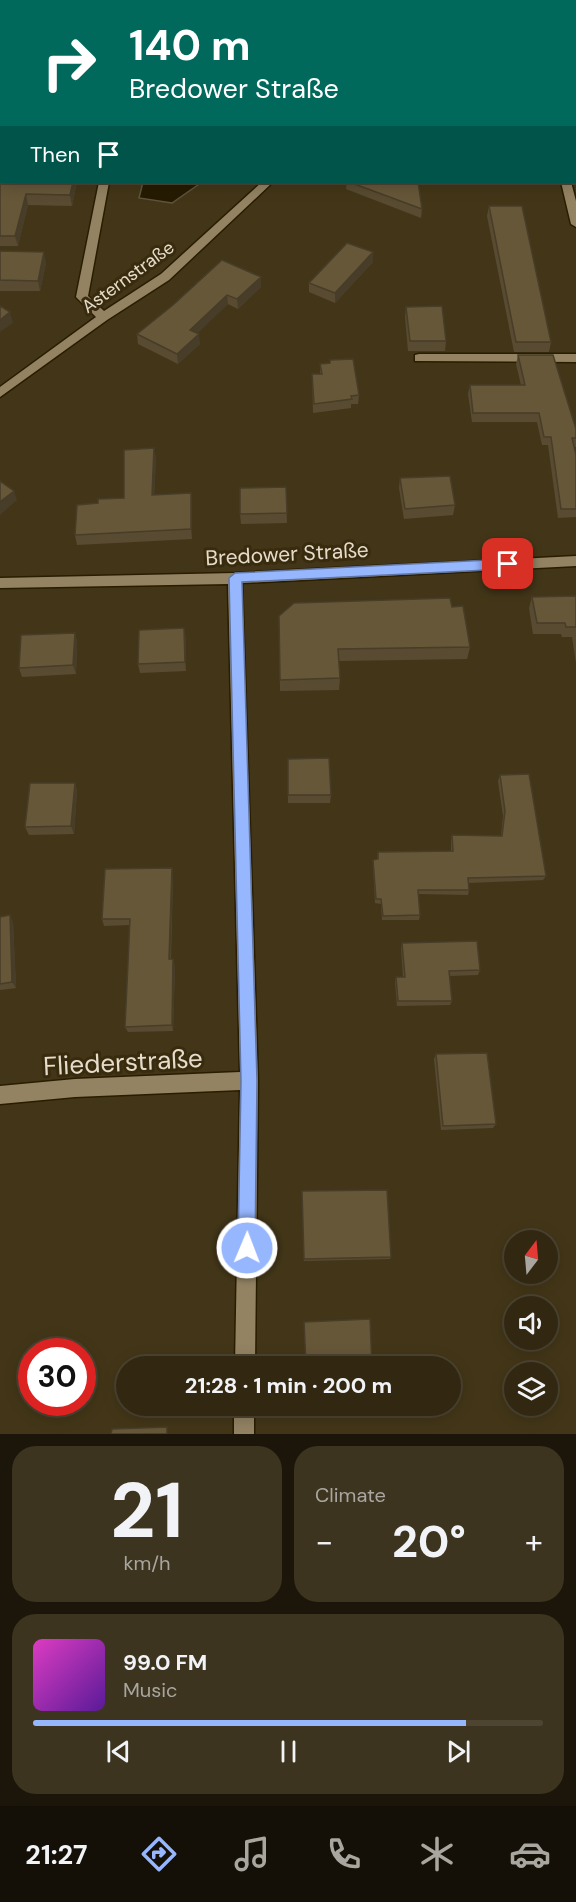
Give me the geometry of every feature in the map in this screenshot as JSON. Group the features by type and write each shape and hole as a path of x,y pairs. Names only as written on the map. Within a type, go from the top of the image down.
{"street":[{"path":"103,317 82,297 104,183"},
{"name":"Asternstraße","path":"0,393 103,317 165,277 267,183"},
{"path":"566,183 576,224"},
{"path":"419,358 576,358"},
{"name":"Bredower Straße","path":"0,583 235,578 576,561"},
{"path":"235,578 249,1081 245,1356"},
{"name":"Fliederstraße","path":"0,1095 75,1088 249,1081"},
{"path":"244,1416 244,1434"}],"shaded area":[{"path":"143,183 201,183 172,203 139,198"}],"building":[{"path":"0,183 73,183 70,195 26,194 15,236 0,236"},
{"path":"352,183 418,183 422,209"},
{"path":"489,206 522,206 551,342 516,342"},
{"path":"347,243 373,252 335,293 309,283"},
{"path":"0,251 44,252 38,281 0,280"},
{"path":"222,260 261,277 237,299 227,295 190,330 199,334 177,354 137,334 173,305"},
{"path":"0,306 10,312 0,320"},
{"path":"442,306 446,341 410,341 406,307"},
{"path":"518,355 553,355 576,429 576,438 572,438 576,455 576,509 561,509 551,437 544,437 539,413 473,413 470,385 525,385"},
{"path":"353,359 359,395 351,396 352,399 314,404 312,374 322,374 320,364 330,363 330,360"},
{"path":"154,448 152,495 191,493 191,529 75,535 77,505 98,503 98,499 124,498 124,450"},
{"path":"450,476 455,505 405,509 400,478"},
{"path":"0,481 14,491 0,502"},
{"path":"286,487 287,513 240,514 240,488"},
{"path":"576,596 576,627 566,627 565,623 537,623 532,597"},
{"path":"450,598 452,607 463,606 470,647 338,649 340,678 280,680 279,616 294,603"},
{"path":"184,628 185,662 138,664 139,630"},
{"path":"75,633 73,665 19,668 21,635"},
{"path":"329,758 331,795 288,795 288,759"},
{"path":"529,774 546,876 468,878 469,890 418,890 420,915 383,916 381,899 376,899 373,860 378,859 378,852 453,851 452,835 502,836 505,811 500,775"},
{"path":"30,783 75,783 71,826 25,827"},
{"path":"172,868 169,959 173,959 172,1025 125,1027 130,919 102,919 105,869"},
{"path":"10,915 12,982 0,984 0,917"},
{"path":"477,941 480,970 449,971 452,1001 398,1001 396,977 405,977 402,943"},
{"path":"487,1053 496,1124 443,1126 436,1054"},
{"path":"387,1190 391,1257 304,1259 302,1191"},
{"path":"370,1319 372,1356 306,1356 304,1322"},
{"path":"167,1427 167,1434 111,1434 112,1429"}],"route":[{"path":"247,1248 249,1081 235,578 508,564"}]}
